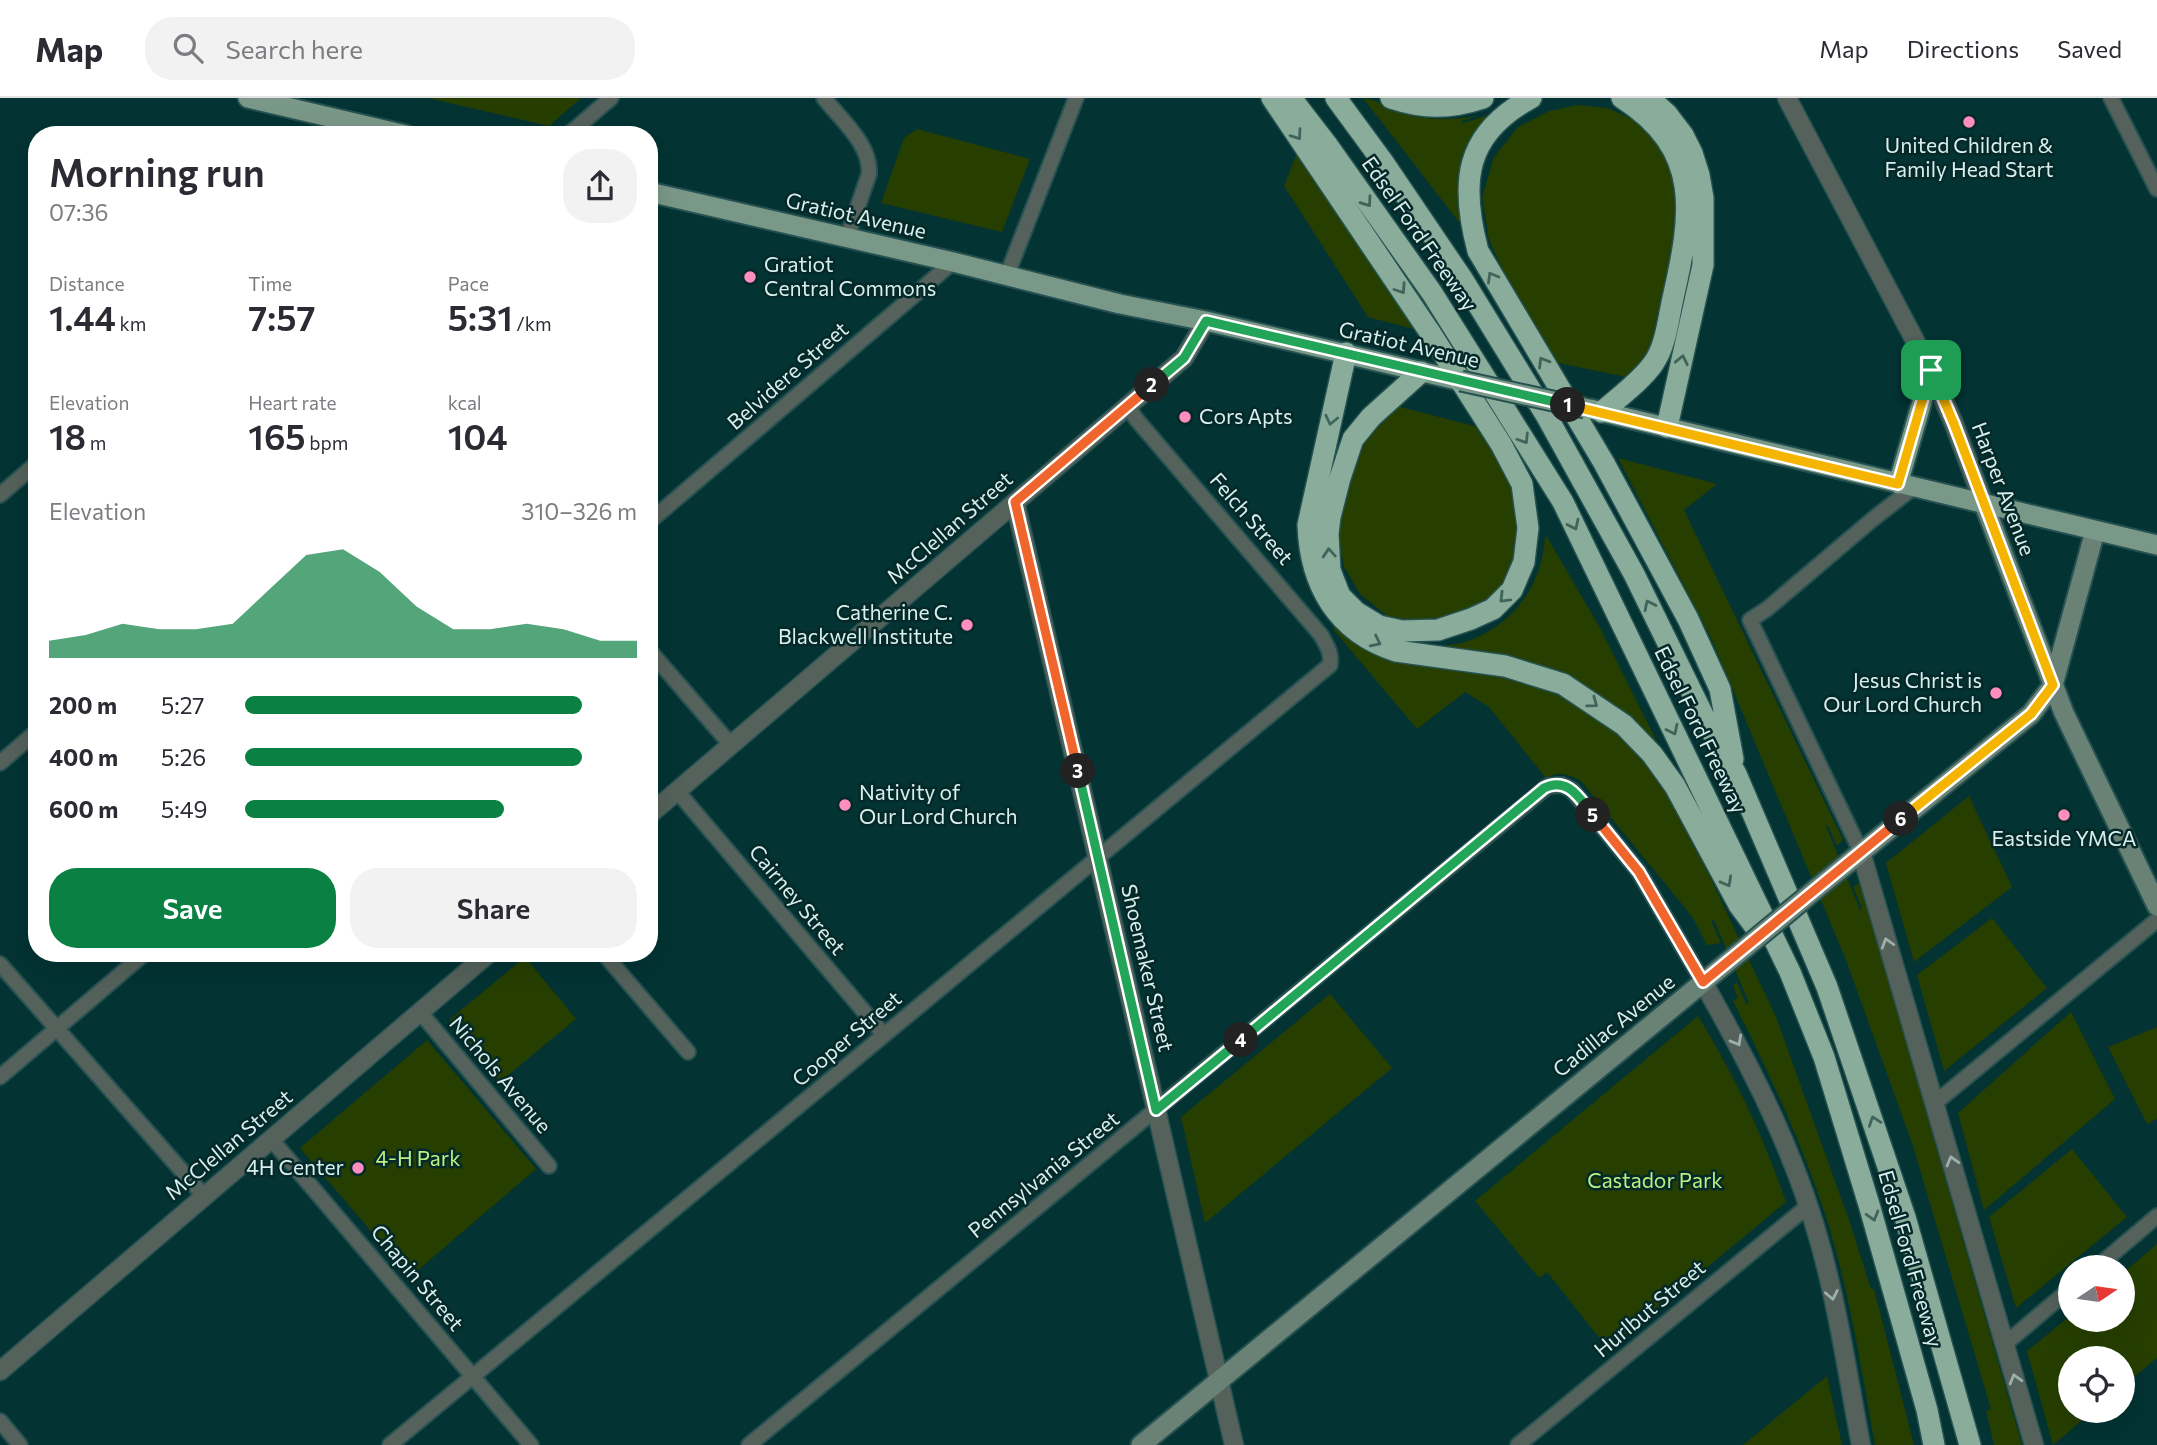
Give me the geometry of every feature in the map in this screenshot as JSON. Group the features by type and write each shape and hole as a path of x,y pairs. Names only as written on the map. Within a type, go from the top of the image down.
{"highway":[{"path":"1272,98 1430,331 1501,444 1522,484 1528,528 1524,562 1512,590 1493,609 1471,619 1437,630 1402,631 1379,626 1356,612 1340,596 1330,570 1328,534 1339,478 1353,439 1364,423 1428,374"},
{"name":"Edsel Ford Freeway","path":"1291,98 1432,293 1563,502 1790,972 1824,1056 1871,1208 1927,1410 1934,1445"},
{"name":"Edsel Ford Freeway","path":"1336,98 1463,280 1546,415 1634,574 1707,723 1736,775 1827,987 1905,1217 1970,1445"},
{"path":"1391,98 1437,107 1464,104 1483,98"},
{"path":"1531,98 1502,117 1489,132 1476,152 1469,172 1469,219 1478,251 1604,463 1688,619 1720,689 1736,775"},
{"path":"1594,410 1646,372 1659,354 1682,261 1688,203 1684,176 1668,139 1642,111 1622,98"},
{"path":"1649,98 1667,114 1683,135 1699,175 1703,198 1703,265 1667,427"},
{"path":"1346,353 1308,525 1308,545 1314,569 1323,593 1334,609 1357,632 1385,647 1505,666 1563,684 1624,725 1652,754 1675,786 1740,905 1790,972"}],"main road":[{"path":"248,98 297,103 375,126"},
{"name":"Gratiot Avenue","path":"658,194 953,262 1120,304 1206,321 1667,427 2157,545"},
{"path":"1906,485 1931,370"},
{"name":"Harper Avenue","path":"1984,504 2064,713 2157,906"},
{"name":"Cadillac Avenue","path":"1140,1445 2031,714 2053,685 2095,531"}],"street":[{"path":"578,126 611,98"},
{"path":"824,98 866,152 870,168 847,238"},
{"path":"1007,275 1076,98"},
{"name":"Harper Avenue","path":"1787,98 1931,370 1984,504"},
{"path":"2111,98 2157,189"},
{"name":"Belvidere Street","path":"658,514 953,262"},
{"name":"McClellan Street","path":"658,807 1184,358 1206,321"},
{"name":"Felch Street","path":"1127,406 1321,635 1331,657 1330,666"},
{"path":"0,495 28,471"},
{"path":"1906,485 1866,525 1767,609 1750,620 1861,852 2034,1445"},
{"name":"Shoemaker Street","path":"1015,502 1234,1445"},
{"path":"658,660 731,745"},
{"name":"Cooper Street","path":"390,1445 1330,666"},
{"path":"0,763 28,739"},
{"name":"Pennsylvania Street","path":"749,1445 1544,788 1554,784 1572,790 1639,872 1703,982"},
{"name":"Cairney Street","path":"677,791 884,1035"},
{"path":"1935,1103 2157,920"},
{"path":"0,1077 135,962"},
{"name":"McClellan Street","path":"0,1371 478,962"},
{"path":"611,962 688,1052"},
{"path":"0,964 204,1196"},
{"path":"1703,982 1765,1096 1808,1206 1828,1274 1861,1445"},
{"name":"Nichols Avenue","path":"419,1012 549,1166"},
{"name":"Chapin Street","path":"271,1139 531,1445"},
{"name":"Hurlbut Street","path":"1518,1445 1808,1206"},
{"path":"2110,1255 2157,1216"},
{"path":"2005,1344 2058,1299"},
{"path":"0,1421 20,1445"}],"green space":[{"path":"428,98 581,98 549,126"},
{"path":"1363,98 1418,117 1448,119 1477,116 1462,121 1463,123 1495,113 1495,123 1462,226"},
{"path":"1578,105 1607,108 1635,120 1658,139 1671,159 1680,210 1646,368 1636,379 1554,362 1514,295 1489,240 1482,197 1494,157 1518,127 1549,111"},
{"path":"917,129 1030,159 1002,232 881,203 904,138"},
{"path":"1298,150 1417,330 1368,317 1284,186"},
{"path":"1377,401 1478,427 1514,493 1522,541 1506,587 1492,601 1439,623 1410,624 1386,615 1360,594 1344,567 1339,520 1366,413"},
{"path":"1618,458 1717,484 1684,510 1843,840 1836,844 1826,826 1860,910 1862,908 1853,887 1862,881 2022,1445 1994,1445 1986,1411 1991,1409 1913,1146 1846,960 1712,640"},
{"path":"1547,537 1600,628 1660,748 1506,656 1430,646 1454,645 1475,638 1506,619 1529,591 1537,574"},
{"path":"1336,626 1355,641 1389,658 1509,677 1554,693 1613,731 1666,786 1680,810 1690,832 1688,836 1776,1017 1871,1289 1874,1289 1914,1445 1875,1445 1854,1327 1833,1240 1794,1130 1733,1001 1738,998 1733,986 1737,982 1746,1004 1749,1003 1714,920 1711,921 1721,943 1707,945 1693,918 1581,781 1564,774 1546,778 1489,707 1465,692 1417,729 1333,629"},
{"path":"1969,796 2012,887 1914,962 1886,863"},
{"path":"1992,918 2047,988 1944,1071 1917,975"},
{"path":"519,962 529,962 576,1019 500,1082 449,1020"},
{"path":"1330,994 1392,1068 1205,1223 1181,1117"},
{"path":"2071,1012 2115,1099 1984,1210 1958,1113"},
{"name":"Castador Park","path":"1698,1016 1747,1107 1786,1202 1608,1349 1547,1272 1539,1278 1475,1201"},
{"path":"2157,1027 2157,1119 2147,1124 2108,1047"},
{"name":"4-H Park","path":"427,1040 536,1169 410,1277 300,1148"},
{"path":"2072,1149 2127,1217 2081,1255 2058,1255 2058,1274 2016,1308 1989,1217"},
{"path":"2157,1244 2157,1358 2135,1376 2135,1346 2058,1346 2058,1423 2079,1423 2053,1445 2027,1351 2058,1326 2058,1332 2135,1332 2135,1263"},
{"path":"1827,1376 1842,1445 1743,1445"}],"place":[{"name":"United Children & Family Head Start","path":"1969,122"},
{"name":"Gratiot Central Commons","path":"750,277"},
{"name":"Cors Apts","path":"1185,417"},
{"name":"Catherine C. Blackwell Institute","path":"967,625"},
{"name":"Jesus Christ is Our Lord Church","path":"1996,693"},
{"name":"Nativity of Our Lord Church","path":"845,805"},
{"name":"Eastside YMCA","path":"2064,815"},
{"name":"4H Center","path":"358,1168"}],"route":[{"path":"1206,321 1667,427 1898,484 1931,370 2053,685 2031,714 1703,982 1639,872 1572,790 1562,785 1548,786 1156,1110 1015,502 1184,358 1206,321"}]}
